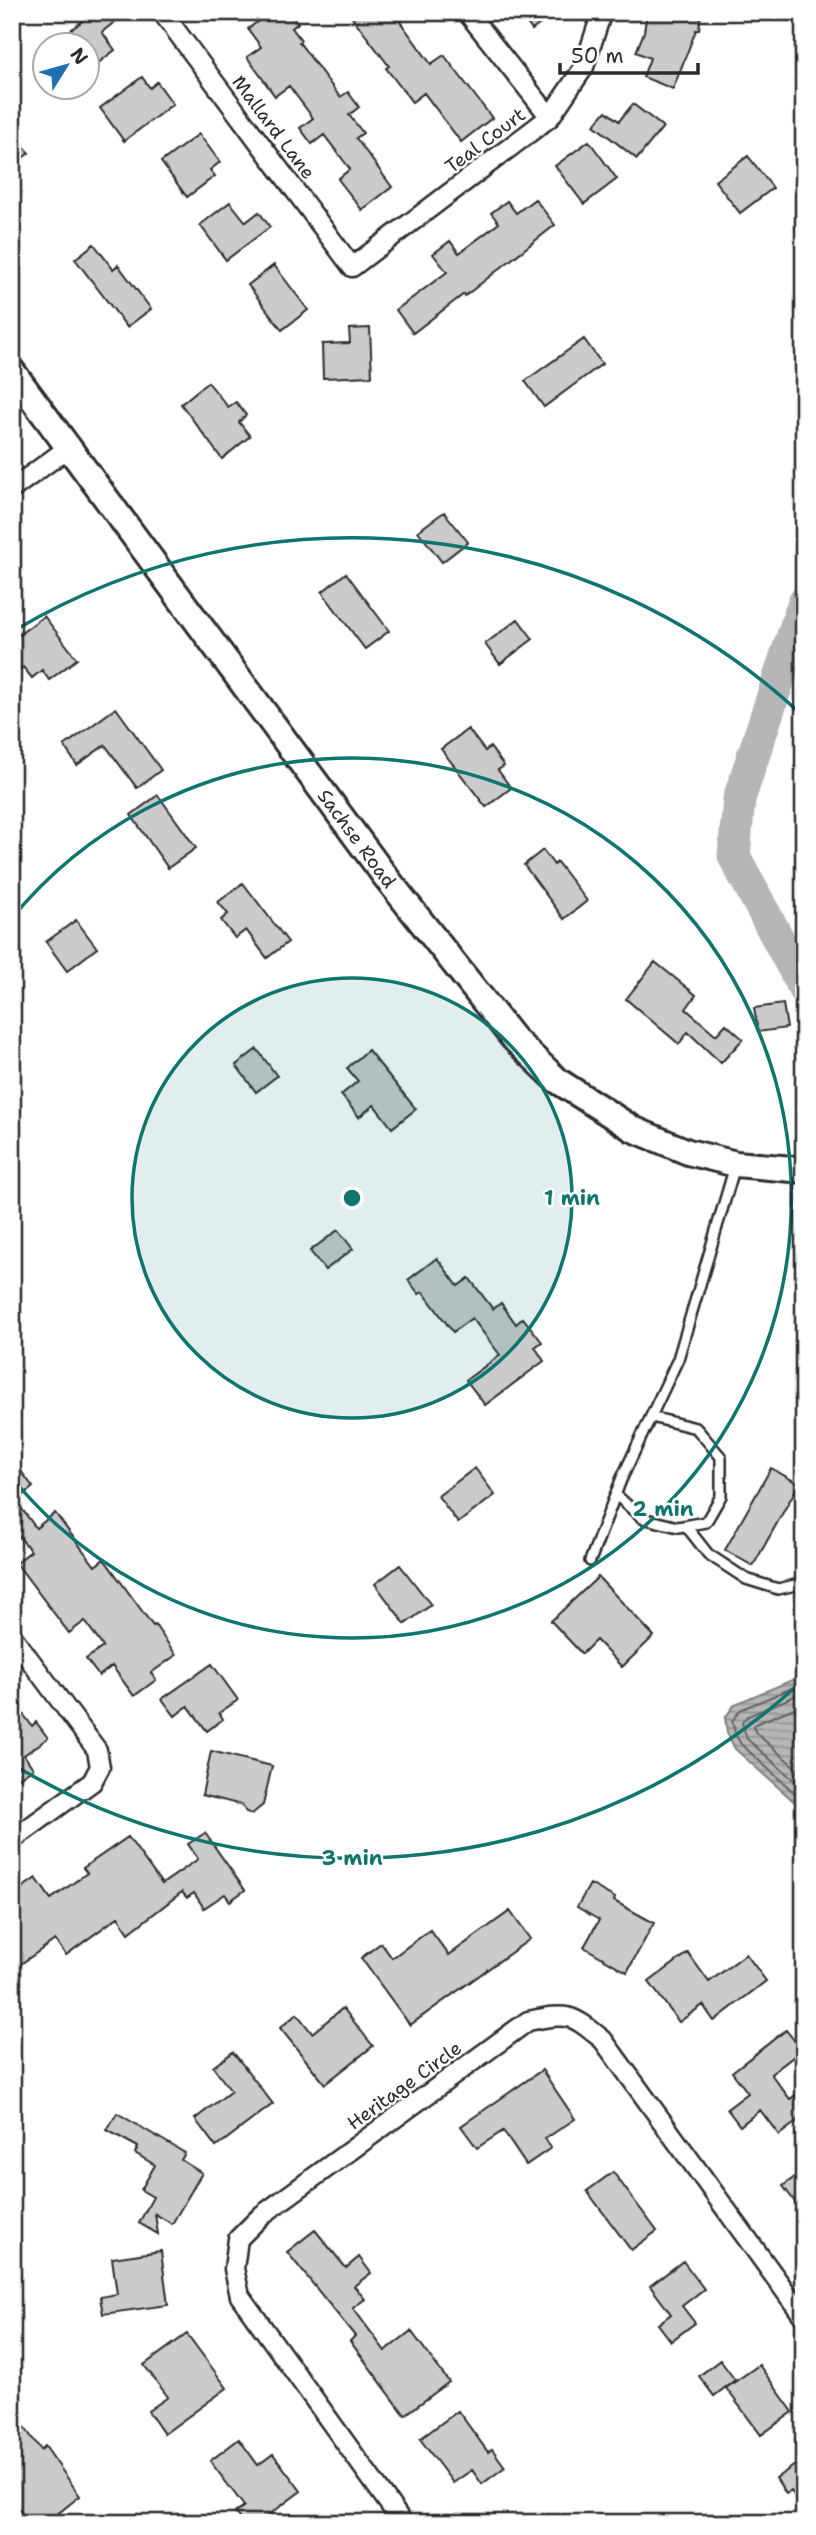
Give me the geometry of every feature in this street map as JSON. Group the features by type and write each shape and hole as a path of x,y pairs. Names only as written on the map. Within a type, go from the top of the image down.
{"main road":[{"name":"Sachse Road","path":"12,371 385,876 513,1038 558,1081 633,1129 688,1152 736,1164 804,1170"}],"street":[{"name":"Mallard Lane","path":"162,12 352,267"},
{"path":"467,12 550,117"},
{"name":"Teal Court","path":"352,267 550,117 584,67 602,12"},
{"path":"12,489 68,448"},
{"path":"12,1636 97,1750 100,1767 92,1782 12,1840"},
{"name":"Heritage Circle","path":"403,2523 240,2296 234,2269 238,2239 262,2215 528,2021 561,2015 580,2022 603,2040 804,2317"}],"lane":[{"path":"590,1561 616,1494 678,1359 736,1164"},
{"path":"616,1494 642,1518 678,1527 706,1522 720,1496 720,1457 696,1428 651,1417"},
{"path":"686,1526 708,1554 747,1579 778,1589 804,1583"}],"water":[{"path":"804,1675 804,1805 797,1804 735,1749 727,1733 725,1718 735,1704"}],"building":[{"path":"94,12 111,12 117,20 102,32 68,32"},
{"path":"270,12 289,12 298,23 292,28 301,40 299,42 340,97 348,92 359,107 349,115 363,133 356,138 392,187 362,210 338,179 350,169 324,135 312,144 300,128 313,118 289,86 275,96 247,57 261,47 248,29"},
{"path":"348,12 393,12 431,64 444,55 492,118 461,142 424,93 412,102 386,68 389,66"},
{"path":"519,12 556,12 532,30"},
{"path":"647,12 701,12 699,30 696,30 673,89 643,77 650,58 636,52 644,32"},
{"path":"102,32 115,50 102,60"},
{"path":"142,77 150,88 157,82 173,104 124,141 100,108"},
{"path":"633,104 663,127 637,159 594,125 606,111 619,121"},
{"path":"12,131 29,153 12,166"},
{"path":"199,134 220,162 210,170 215,176 187,197 161,162"},
{"path":"589,141 617,179 584,204 555,166"},
{"path":"748,156 773,188 740,213 715,181"},
{"path":"535,199 555,225 413,333 396,310 447,272 433,254 450,241 459,253 499,223 491,213 507,201 516,213"},
{"path":"230,202 246,222 259,212 270,227 226,260 200,225"},
{"path":"94,244 113,269 118,265 151,309 127,327 75,259"},
{"path":"274,265 308,310 282,330 248,285"},
{"path":"370,328 372,376 323,378 322,344 350,343 349,329"},
{"path":"584,339 602,364 544,407 525,381"},
{"path":"208,382 228,407 236,402 246,415 239,422 250,436 222,459 181,404"},
{"path":"444,512 468,542 442,562 418,531"},
{"path":"346,573 389,631 365,649 322,592"},
{"path":"44,616 77,659 49,680 42,670 32,678 23,667 12,675 12,640"},
{"path":"518,619 533,639 500,664 485,644"},
{"path":"116,708 161,770 137,788 105,745 77,765 64,746"},
{"path":"468,729 485,751 490,747 504,766 498,770 511,788 486,807 441,749"},
{"path":"158,795 196,848 168,868 131,815"},
{"path":"543,850 554,865 557,862 587,901 564,919 524,865"},
{"path":"243,883 288,942 267,958 246,930 235,938 221,920 228,914 218,902"},
{"path":"76,920 97,948 67,971 46,942"},
{"path":"655,962 696,995 686,1009 716,1035 726,1024 743,1039 721,1063 688,1032 679,1044 626,999"},
{"path":"783,1004 787,1028 758,1032 754,1008"},
{"path":"257,1049 277,1076 256,1092 236,1065"},
{"path":"368,1050 416,1109 392,1128 374,1105 359,1117 341,1095 358,1081 347,1068"},
{"path":"338,1230 353,1249 325,1270 310,1251"},
{"path":"437,1258 458,1286 469,1278 493,1309 501,1303 516,1324 523,1318 542,1342 535,1347 544,1361 485,1405 466,1380 500,1355 472,1318 453,1332 423,1292 419,1294 408,1280"},
{"path":"12,1459 33,1487 16,1501 36,1528 55,1513 95,1566 104,1559 176,1655 151,1673 156,1680 134,1696 112,1666 99,1676 86,1659 103,1647 85,1621 69,1633 16,1563 31,1551 12,1528"},
{"path":"475,1468 495,1495 458,1523 438,1496"},
{"path":"771,1468 799,1484 753,1566 725,1550"},
{"path":"400,1565 431,1605 405,1624 375,1584"},
{"path":"598,1577 654,1636 622,1667 596,1640 582,1654 551,1621"},
{"path":"212,1664 238,1700 219,1713 223,1719 207,1731 188,1706 175,1716 162,1699"},
{"path":"12,1699 32,1726 36,1722 48,1738 24,1755 33,1768 12,1783"},
{"path":"211,1751 272,1766 263,1805 252,1814 246,1812 242,1805 202,1795"},
{"path":"205,1833 245,1890 230,1901 225,1894 204,1908 194,1893 187,1898 182,1892 129,1933 118,1917 66,1955 55,1940 12,1970 12,1895 36,1878 51,1899 87,1873 83,1868 128,1837 162,1884 198,1859 188,1844"},
{"path":"590,1884 654,1923 627,1972 584,1947 599,1920 577,1907"},
{"path":"510,1911 530,1939 410,2025 361,1958 381,1943 392,1958 430,1930 449,1955"},
{"path":"688,1953 709,1982 746,1954 766,1981 714,2021 703,2005 679,2022 649,1982"},
{"path":"343,2008 373,2046 325,2084 280,2028 297,2014 312,2033"},
{"path":"786,2030 802,2050 771,2074 790,2099 804,2089 804,2116 779,2135 760,2110 740,2126 727,2109 748,2093 732,2072"},
{"path":"233,2052 273,2104 216,2147 195,2119 231,2091 213,2067"},
{"path":"542,2070 575,2119 545,2139 551,2148 526,2165 503,2131 477,2148 461,2126"},
{"path":"117,2113 185,2153 181,2160 202,2173 172,2224 155,2214 158,2234 139,2223 153,2197 141,2190 155,2165 135,2153 138,2147 107,2130"},
{"path":"804,2170 804,2214 783,2186"},
{"path":"613,2172 657,2231 631,2250 587,2191"},
{"path":"315,2230 346,2268 359,2257 371,2273 354,2286 365,2299 353,2308 385,2351 411,2331 449,2382 405,2415 350,2341 355,2336 287,2252"},
{"path":"161,2251 168,2305 103,2314 100,2297 117,2294 112,2258"},
{"path":"683,2261 704,2289 682,2306 695,2323 671,2341 658,2324 671,2314 650,2286"},
{"path":"187,2334 227,2388 164,2434 148,2411 168,2397 144,2365"},
{"path":"720,2360 735,2380 714,2396 699,2376"},
{"path":"759,2365 793,2412 761,2435 726,2388"},
{"path":"458,2411 488,2452 492,2449 505,2467 482,2484 472,2470 453,2483 420,2439"},
{"path":"22,2424 41,2450 45,2446 80,2496 46,2523 29,2523 12,2500 12,2432"},
{"path":"239,2439 258,2465 273,2454 301,2491 258,2523 243,2523 235,2513 244,2506 210,2461"},
{"path":"804,2459 804,2509 791,2491 786,2494 776,2478"}],"waterway":[{"path":"804,602 739,799 734,856 804,988"}]}
